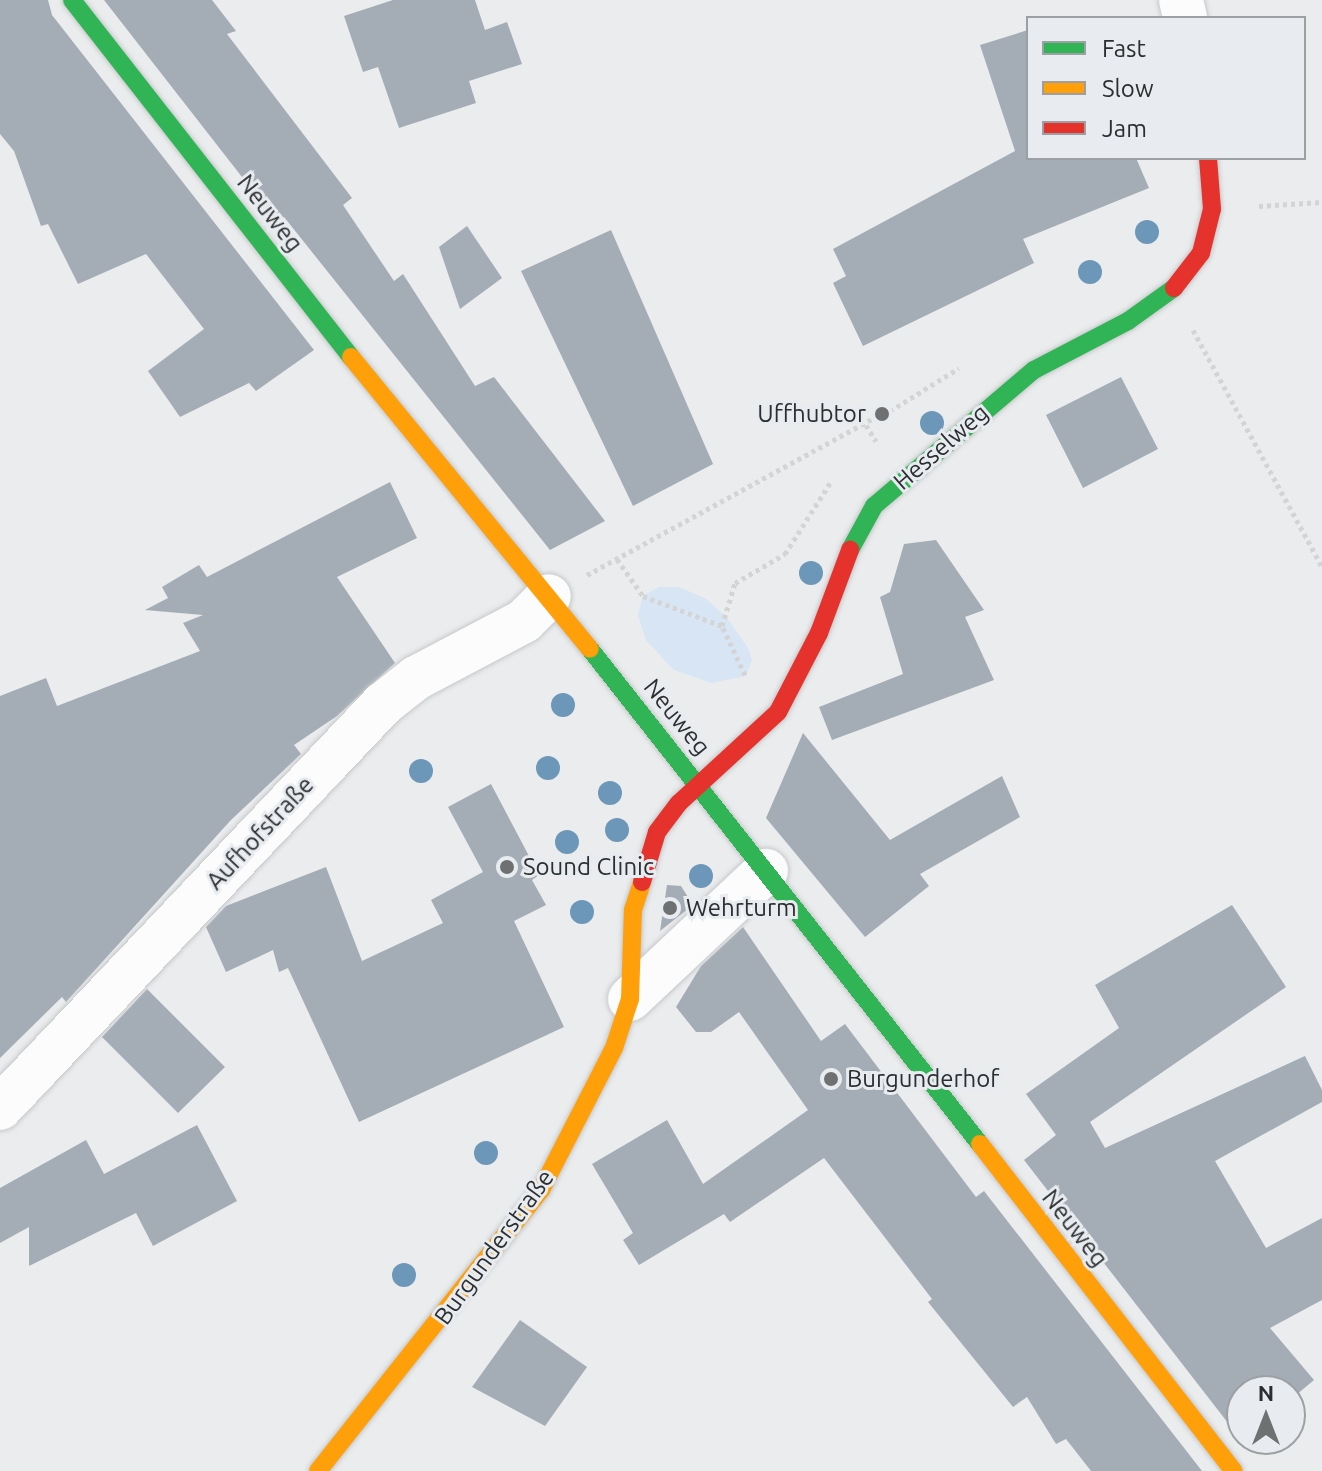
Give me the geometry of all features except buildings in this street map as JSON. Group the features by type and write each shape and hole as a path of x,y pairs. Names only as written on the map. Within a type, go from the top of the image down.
{"street":[{"name":"Neuweg","path":"72,0 362,371 700,784 1234,1471"},
{"name":"Hesselweg","path":"700,784 741,751 787,696 819,633 855,536 874,506 1034,370 1128,321 1172,290 1201,253 1212,209 1208,160"},
{"name":"Aufhofstraße","path":"0,1108 383,704 416,678 524,621 549,596"},
{"name":"Burgunderstraße","path":"318,1471 541,1190 614,1048 630,999 633,910 643,863 657,832 700,784"},
{"name":"Burgunderstraße","path":"630,999 766,871"}],"path":[{"path":"1212,209 1322,202"},
{"path":"1172,290 1322,567"},
{"path":"549,596 874,418"},
{"path":"866,425 884,455"},
{"path":"787,696 746,676 722,626 735,583 785,554 827,483 841,476"},
{"path":"617,559 643,596 722,626"}],"shaded area":[{"path":"659,587 679,587 706,599 727,618 748,648 752,660 746,676 712,683 674,670 646,640 638,615 643,596"}],"traffic: fast":[{"path":"72,0 351,357"},
{"path":"850,550 874,506 1034,370 1128,321 1174,288"},
{"path":"590,649 980,1144"}],"traffic: slow":[{"path":"351,357 590,649"},
{"path":"318,1471 541,1190 614,1048 630,999 633,910 642,882"},
{"path":"980,1144 1234,1471"}],"traffic: jam":[{"path":"1174,288 1201,253 1212,209 1208,160"},
{"path":"642,882 657,832 679,803 778,712 819,633 850,550"}],"place":[{"name":"Uffhubtor","path":"882,414"},
{"name":"Sound Clinic","path":"507,867"},
{"name":"Wehrturm","path":"670,908"},
{"name":"Burgunderhof","path":"831,1079"}]}
